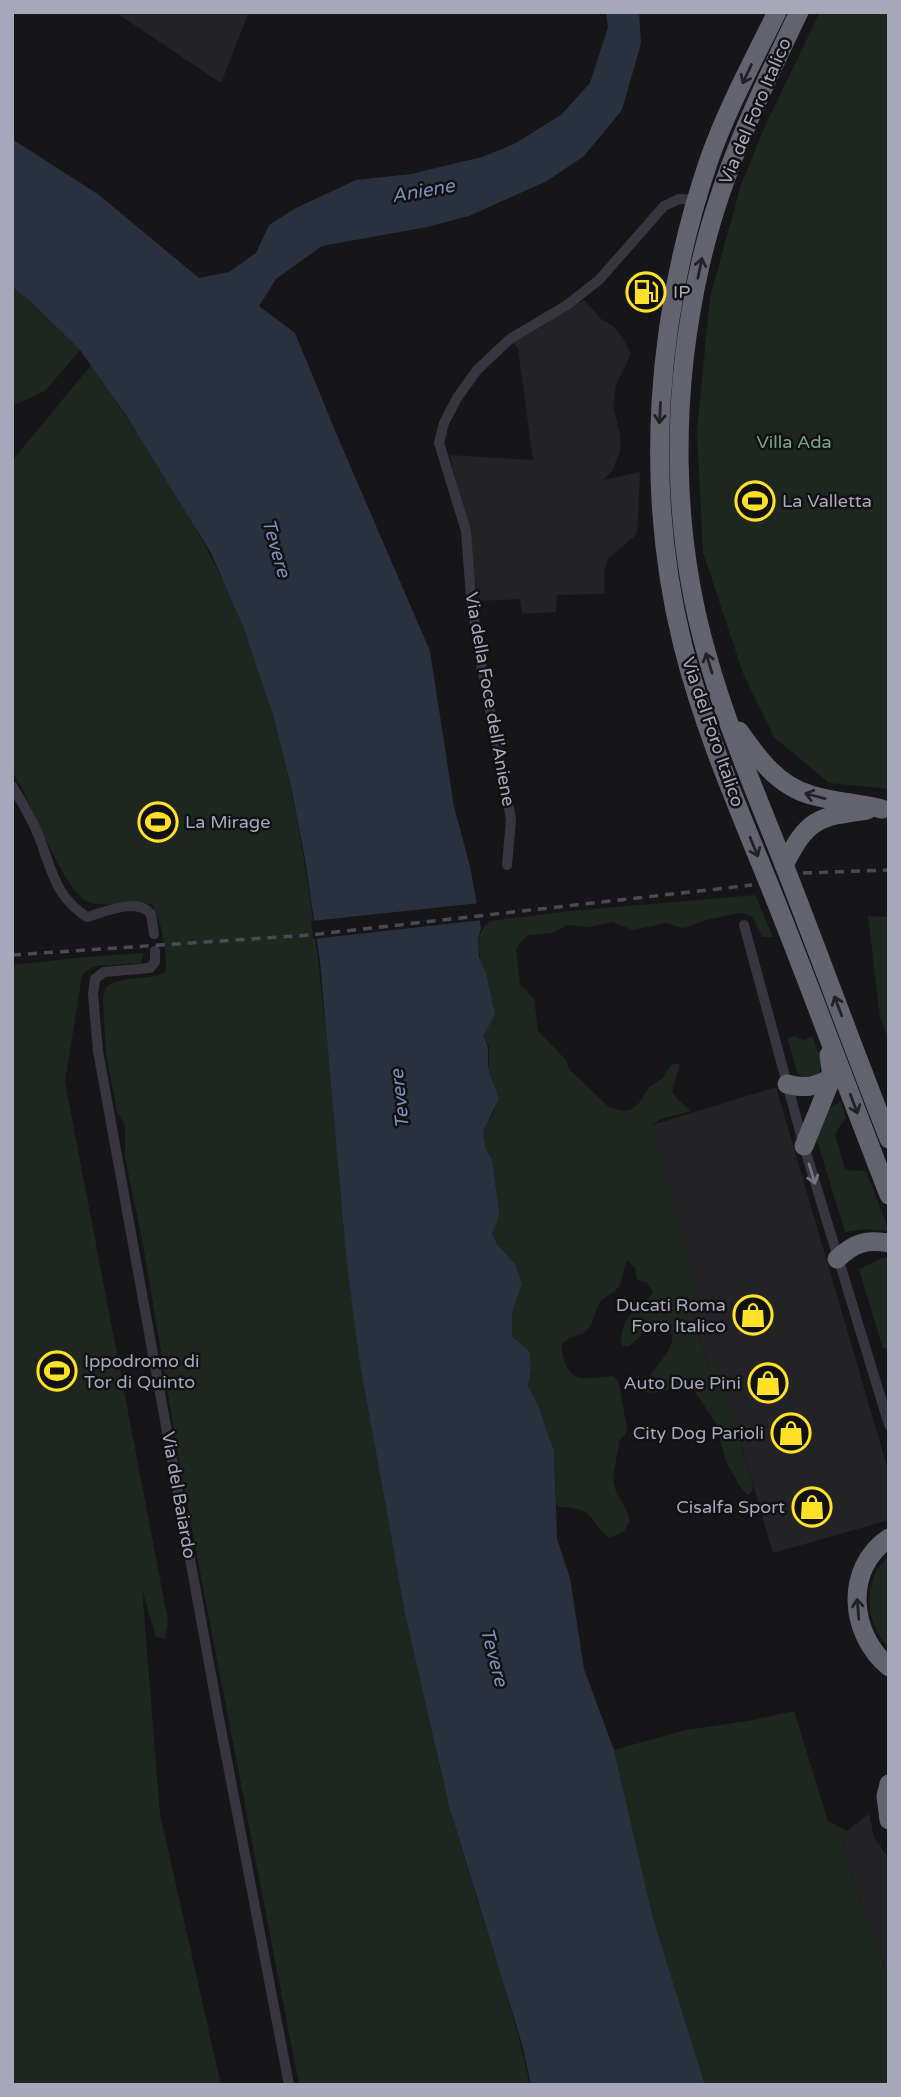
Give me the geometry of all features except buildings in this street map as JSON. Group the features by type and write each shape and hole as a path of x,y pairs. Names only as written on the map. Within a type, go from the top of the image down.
{"highway":[{"name":"Via del Foro Italico","path":"777,12 723,125 697,200 680,265 662,384 659,460 666,559 683,646 702,709 889,1195"},
{"name":"Via del Foro Italico","path":"799,12 752,111 728,170 699,269 685,359 679,448 684,536 697,615 724,709 889,1139"},
{"path":"724,709 762,762 792,787 816,797 882,808 834,815 812,824 798,837 784,865"},
{"path":"804,1146 832,1077 833,1068 820,1030 819,1011"},
{"path":"787,1084 805,1088 821,1084 832,1077"},
{"path":"837,1259 854,1245 872,1241 889,1243"},
{"path":"889,1538 872,1552 866,1562 857,1595 859,1621 866,1641 878,1658 889,1667"},
{"path":"889,1784 889,1820"}],"street":[{"name":"Via della Foce dell'Aniene","path":"507,864 511,819 480,658 471,598 466,531 439,443 444,423 477,370 510,339 567,305 599,279 668,204 678,199 697,200"},
{"path":"12,786 36,830 60,893 71,907 87,917 130,907 144,908 151,914 154,934"},
{"path":"744,925 804,1146 889,1425"},
{"name":"Via del Baiardo","path":"155,951 155,962 150,968 104,972 95,979 93,994 98,1051 218,1713 289,2085"}],"shaded area":[{"path":"115,12 249,12 221,83"},
{"path":"584,300 602,320 612,325 631,354 616,385 613,406 621,449 612,471 603,480 640,472 637,534 608,559 604,572 605,594 557,595 556,612 522,614 520,599 479,601 450,455 533,460 518,349 513,342"},
{"path":"776,1087 889,1473 889,1520 773,1553 719,1369 710,1370 687,1295 697,1293 652,1125"},
{"path":"869,1814 874,1837 889,1859 889,1980 842,1849 847,1831"}],"green space":[{"name":"Villa Ada","path":"820,12 889,12 889,789 829,783 774,737 743,673 703,552 697,431 710,297 741,185 766,124"},
{"path":"12,287 80,350 45,391 12,406"},
{"path":"91,365 155,460 213,560 244,630 279,737 311,903 354,1306 387,1513 444,1784 513,2015 530,2085 299,2085 183,1483 143,1244 125,1157 125,1126 117,1111 106,1054 103,999 105,988 119,981 166,972 163,937 152,904 93,903 78,893 57,862 12,772 12,461"},
{"path":"755,895 773,937 762,937 752,916 741,913 683,928 666,923 633,930 612,922 589,927 567,925 553,933 529,935 516,949 520,984 534,999 538,1031 565,1059 570,1070 609,1107 630,1110 640,1102 649,1087 663,1078 670,1066 675,1063 680,1065 672,1091 691,1111 666,1117 652,1125 698,1293 687,1296 710,1370 719,1368 753,1486 748,1495 743,1491 726,1462 716,1424 695,1391 685,1386 654,1393 642,1391 644,1384 666,1355 672,1337 667,1330 653,1326 631,1345 622,1345 622,1330 627,1320 653,1292 647,1283 637,1279 635,1268 627,1260 622,1280 616,1290 597,1307 588,1329 561,1346 572,1374 585,1378 613,1376 618,1380 627,1427 626,1433 619,1441 613,1479 615,1490 630,1521 624,1531 610,1538 587,1513 556,1504 554,1451 539,1407 528,1386 531,1369 520,1345 512,1336 512,1313 522,1284 516,1265 497,1244 492,1234 499,1211 492,1159 486,1149 483,1132 494,1111 498,1095 489,1073 489,1046 483,1036 492,1008 481,960 479,937 483,928 491,921 570,911"},
{"path":"868,916 889,917 889,1041 880,1017"},
{"name":"Ippodromo di Tor di Quinto","path":"144,953 141,963 94,966 82,975 65,1082 168,1621 165,1639 156,1637 142,1589 160,1814 221,2085 12,2085 12,965"},
{"path":"796,1036 803,1041 812,1036 821,1061 817,1076 805,1079 797,1071 787,1038"},
{"path":"841,1101 846,1117 835,1134 845,1170 866,1171 889,1231 865,1229 845,1232 816,1137 828,1109"},
{"path":"889,1257 889,1347 883,1349 859,1269"},
{"path":"889,1556 889,1648 881,1638 871,1614 870,1589 880,1566"},
{"path":"794,1711 828,1821 847,1831 842,1849 889,1980 889,2085 705,2085 653,1918 614,1750 686,1730"}],"water":[{"path":"606,12 639,12 641,43 622,110 584,156 547,181 469,216 427,227 322,246 276,279 259,306 295,333 430,651 454,807 470,866 481,928 478,939 479,957 486,974 495,1014 483,1036 488,1050 489,1071 498,1100 483,1132 486,1149 492,1159 499,1211 492,1234 497,1244 516,1265 522,1284 512,1313 512,1336 530,1352 528,1386 539,1407 554,1451 557,1539 570,1578 584,1669 614,1750 653,1918 705,2085 531,2085 522,2044 449,1806 405,1613 359,1358 347,1264 320,961 305,859 273,715 244,629 211,553 126,415 80,350 12,287 12,139 99,195 199,278 229,272 256,253 269,225 296,208 356,180 411,174 482,157 514,144 561,115 590,83 608,27"}],"pier":[{"path":"480,903 483,920 313,939 311,921"}],"railway":[{"path":"803,873 889,870"},
{"path":"12,955 310,935 752,885"}],"place":[{"name":"IP","path":"646,292"},
{"name":"La Valletta","path":"755,501"},
{"name":"La Mirage","path":"158,822"},
{"name":"Ducati Roma Foro Italico","path":"753,1315"},
{"name":"Ippodromo di Tor di Quinto","path":"57,1371"},
{"name":"Auto Due Pini","path":"768,1383"},
{"name":"City Dog Parioli","path":"791,1433"},
{"name":"Cisalfa Sport","path":"812,1507"}],"water label":[{"name":"Aniene","path":"423,191"},
{"name":"Tevere","path":"276,548"},
{"name":"Tevere","path":"400,1099"},
{"name":"Tevere","path":"494,1657"}]}
